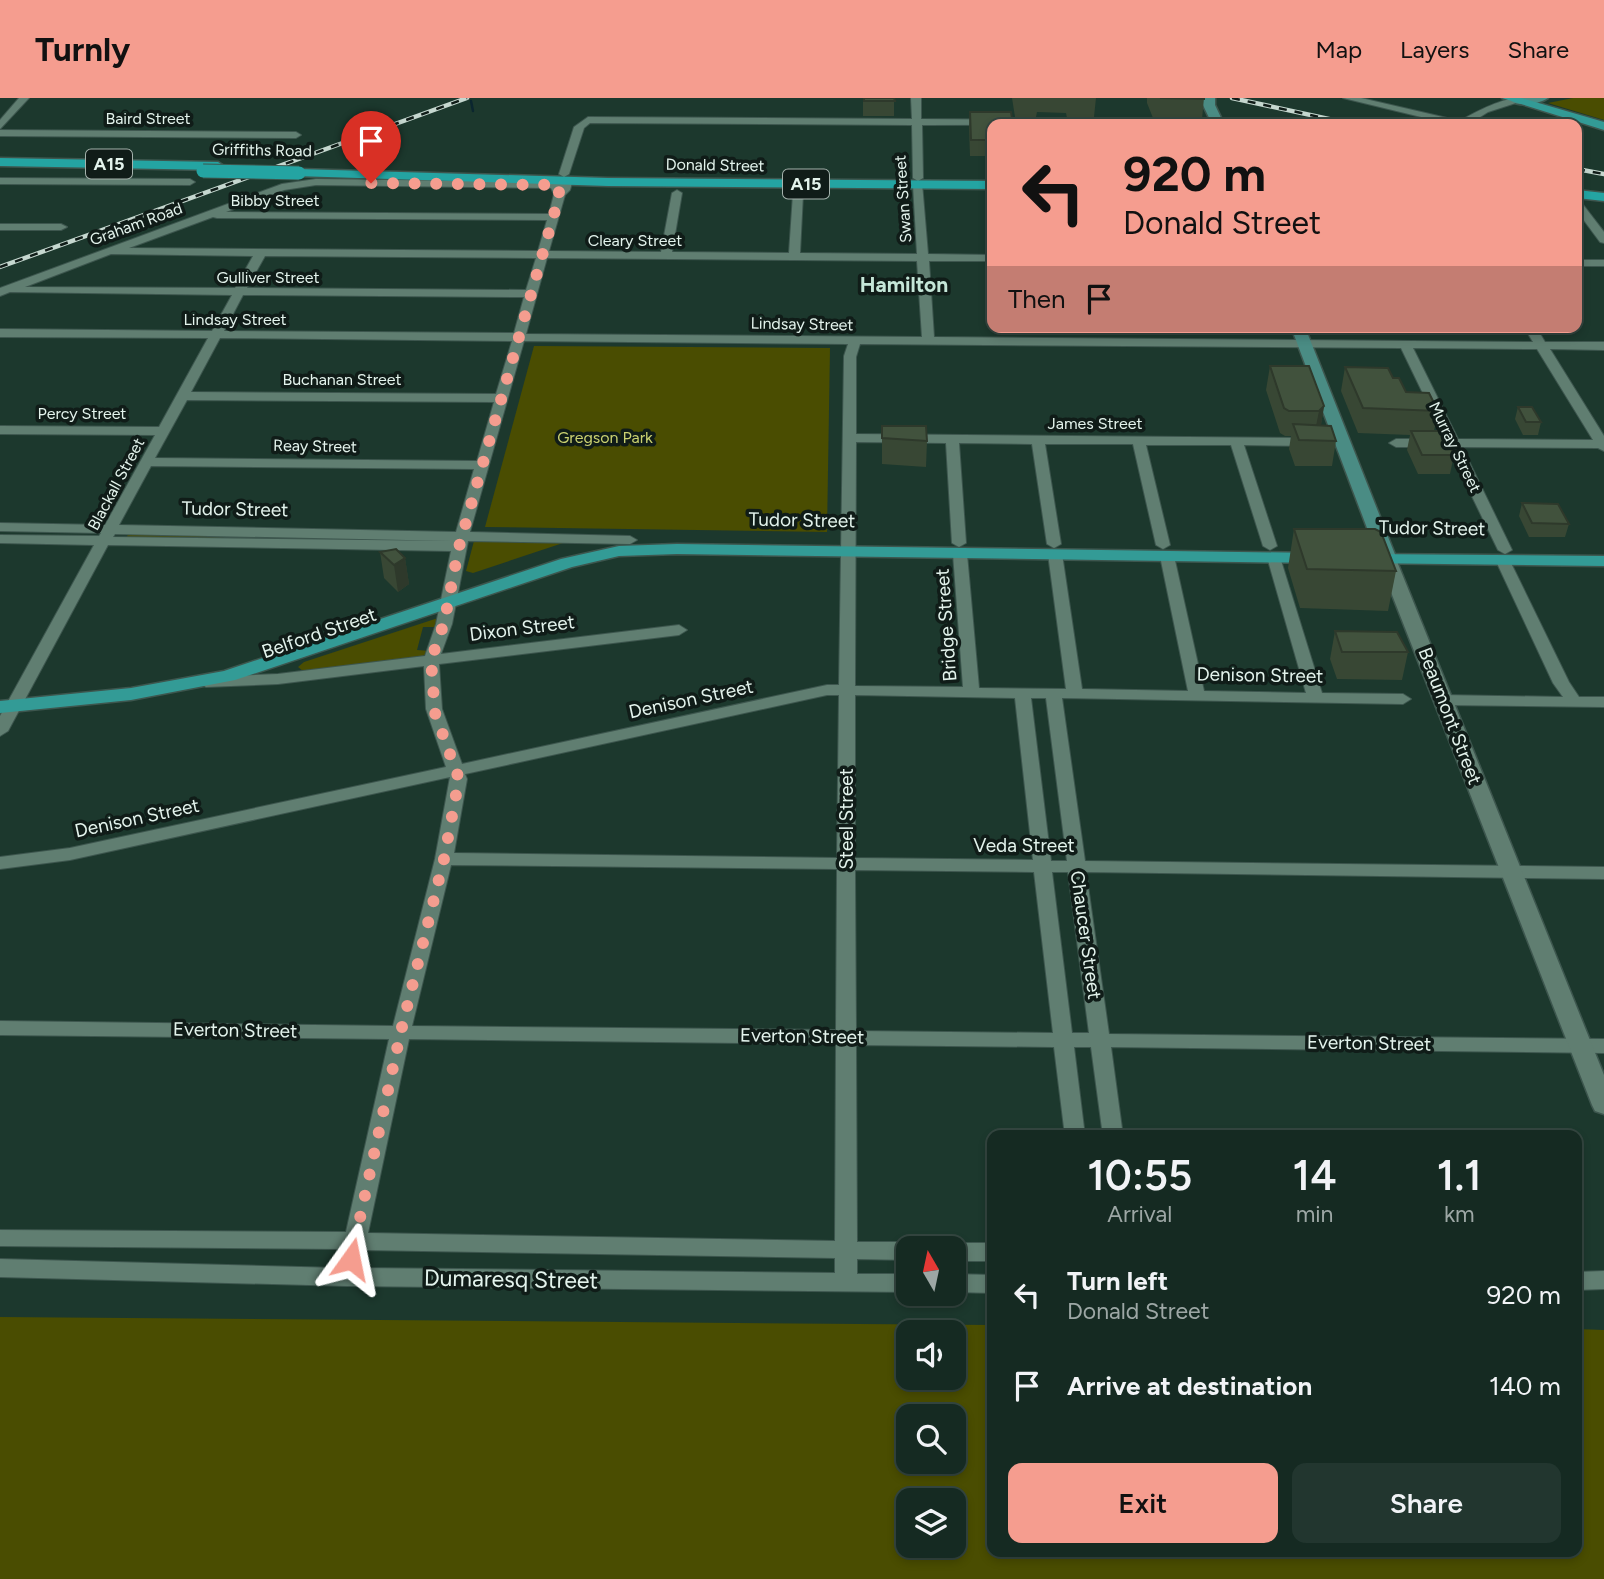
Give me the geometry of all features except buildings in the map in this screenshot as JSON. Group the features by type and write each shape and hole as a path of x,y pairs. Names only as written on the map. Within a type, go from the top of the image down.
{"highway":[{"name":"Griffiths Road","path":"0,162 218,166 561,183"},
{"name":"Griffiths Road","path":"0,168 305,171"},
{"name":"Donald Street","path":"561,183 918,182 987,179"},
{"name":"Donald Street","path":"918,182 987,185"},
{"path":"1582,195 1604,197"},
{"path":"1582,202 1604,203"}],"main road":[{"path":"1209,98 1216,119"},
{"path":"1513,100 1542,98"},
{"path":"1513,100 1580,119"},
{"path":"1582,120 1604,126"},
{"name":"Beaumont Street","path":"1299,333 1385,554"},
{"name":"Tudor Street","path":"630,540 848,547 1385,554 1504,555 1604,551"},
{"name":"Belford Street","path":"9,699 131,694 203,682 254,668 560,552 630,540"},
{"name":"Tudor Street","path":"587,557 647,549 848,547"},
{"name":"Tudor Street","path":"1504,555 1604,561"},
{"name":"Belford Street","path":"9,699 202,671 449,595 587,557"}],"street":[{"path":"0,126 24,98"},
{"name":"Swan Street","path":"916,98 918,182 928,340"},
{"path":"1348,98 1440,119"},
{"path":"1470,119 1485,110 1513,100"},
{"path":"347,1277 401,1031 444,859 459,779 435,713 431,660 444,624 461,541 580,124 594,120 987,123"},
{"name":"Baird Street","path":"0,133 296,135"},
{"path":"0,181 190,182"},
{"name":"Donald Street","path":"282,187 316,182 561,183"},
{"name":"Graham Road","path":"2,291 282,187"},
{"path":"667,256 677,193"},
{"path":"794,256 798,194"},
{"path":"1582,209 1604,240"},
{"name":"Bibby Street","path":"207,215 553,217"},
{"path":"0,227 61,227"},
{"name":"Cleary Street","path":"109,251 987,258"},
{"name":"Blackall Street","path":"0,731 9,699 108,535 261,252"},
{"path":"1582,263 1604,263"},
{"name":"Gulliver Street","path":"2,291 532,295"},
{"path":"1534,333 1603,445"},
{"name":"Lindsay Street","path":"0,334 1604,346"},
{"name":"Steel Street","path":"846,1282 846,691 850,356 844,352 848,340"},
{"name":"Murray Street","path":"1405,344 1453,443 1561,683 1575,702"},
{"name":"Buchanan Street","path":"183,396 501,398"},
{"name":"Percy Street","path":"0,430 164,431"},
{"name":"James Street","path":"850,438 1340,443"},
{"name":"Bridge Street","path":"952,439 971,692"},
{"path":"1038,440 1075,694"},
{"path":"1139,441 1197,695"},
{"path":"1236,442 1315,696"},
{"path":"1396,443 1603,445"},
{"name":"Reay Street","path":"146,462 483,466"},
{"name":"Tudor Street","path":"0,527 108,535"},
{"name":"Tudor Street","path":"0,539 108,535 461,541 630,540"},
{"name":"Beaumont Street","path":"1385,554 1604,1105"},
{"name":"Dixon Street","path":"203,682 278,680 680,630"},
{"name":"Denison Street","path":"0,863 70,854 827,691 1403,699"},
{"name":"Chaucer Street","path":"1022,693 1074,1130"},
{"name":"Chaucer Street","path":"1053,693 1112,1130"},
{"path":"1443,700 1604,702"},
{"name":"Veda Street","path":"444,859 1604,873"},
{"name":"Everton Street","path":"0,1028 1604,1046"},
{"name":"Dumaresq Street","path":"0,1238 355,1241 896,1251"},
{"path":"29,1268 40,1238"},
{"path":"966,1252 987,1252"},
{"name":"Dumaresq Street","path":"0,1268 347,1277 896,1283"},
{"path":"1582,1281 1603,1281"},
{"path":"966,1283 987,1284"}],"green space":[{"path":"1573,98 1604,98 1604,120 1548,103"},
{"name":"Gregson Park","path":"534,346 830,348 827,532 485,527"},
{"path":"129,533 428,537 426,543 126,538"},
{"path":"474,541 566,542 473,573 466,571"},
{"path":"438,618 436,627 423,627 417,650 430,651 420,658 303,671 298,667 304,662"},
{"path":"0,1317 896,1324 896,1390 966,1390 966,1325 987,1325 987,1557 1582,1557 1582,1329 1604,1330 1604,1579 0,1579"}],"waterway":[{"path":"471,101 473,111"}],"railway":[{"path":"0,267 467,98"},
{"path":"1232,98 1329,119"},
{"path":"1582,170 1604,174"}],"district":[{"name":"Hamilton","path":"904,284"}],"route":[{"path":"351,1259 401,1031 444,859 459,779 435,713 431,660 444,623 459,547 560,193 556,190 557,185 371,183"}]}
